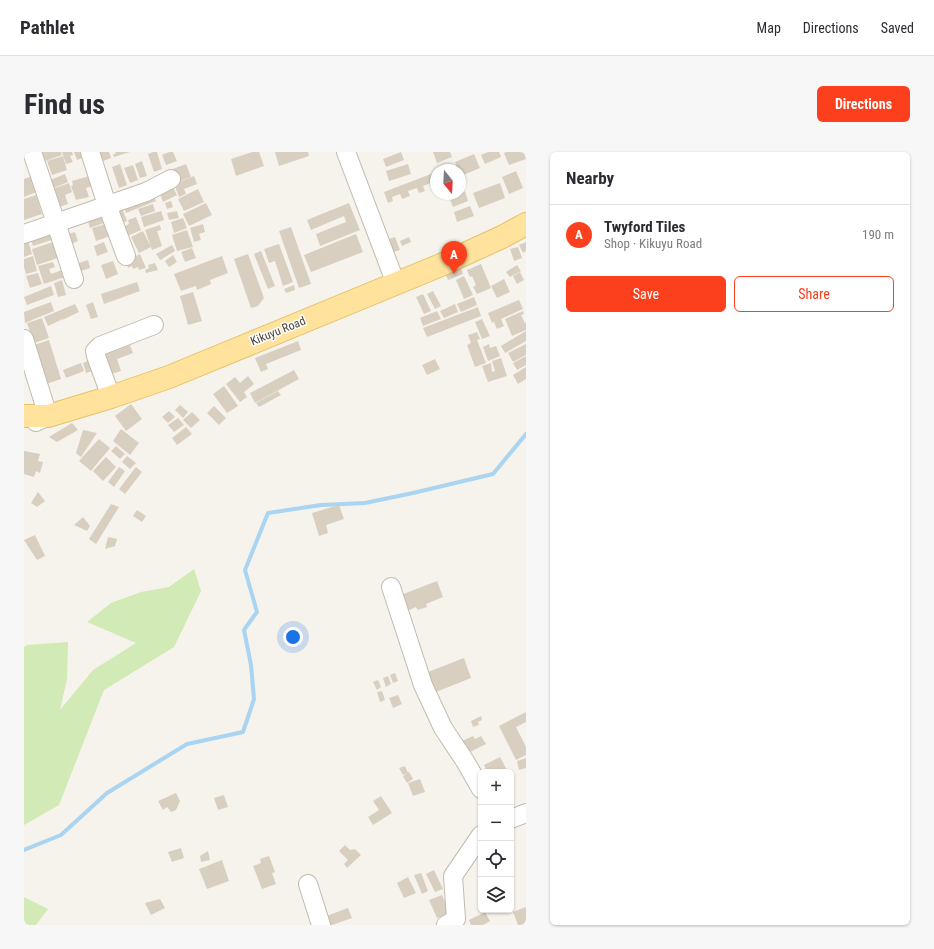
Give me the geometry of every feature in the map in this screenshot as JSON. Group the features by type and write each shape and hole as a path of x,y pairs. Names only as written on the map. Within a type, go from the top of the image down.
{"main road":[{"name":"Kikuyu Road","path":"24,416 48,416 111,397 168,377 448,262 526,224"}],"street":[{"path":"32,152 74,279"},
{"path":"90,152 107,205 126,256"},
{"path":"346,152 396,284"},
{"path":"24,234 146,192 172,179"},
{"path":"111,397 95,351 100,346 154,325"},
{"path":"24,339 48,416 24,427"},
{"path":"391,587 423,685 444,728 478,784"},
{"path":"514,818 526,813"},
{"path":"446,925 456,919 453,876 478,839"},
{"path":"308,884 321,925"}],"green space":[{"path":"194,569 201,591 174,647 104,690 59,805 24,825 24,647 27,645 68,642 67,679 60,710 93,670 136,643 87,622 111,603 141,592 169,587"},
{"path":"24,897 48,909 36,925 24,925"}],"building":[{"path":"36,152 61,152 62,155 40,163"},
{"path":"62,152 72,152 73,155 70,156 73,162 66,164"},
{"path":"74,152 87,152 88,156 77,160"},
{"path":"94,152 109,152 111,158 98,163"},
{"path":"115,152 130,152 114,157 113,154 116,154"},
{"path":"157,152 162,169 154,172 148,154"},
{"path":"173,152 177,161 166,165 162,155"},
{"path":"252,152 259,152 264,166 236,176 231,159"},
{"path":"275,152 308,152 309,156 279,166"},
{"path":"401,152 404,160 386,167 383,159"},
{"path":"433,152 450,152 452,157 437,163"},
{"path":"488,152 499,152 501,157 485,164 481,155"},
{"path":"524,152 526,159 509,165 504,153"},
{"path":"474,154 480,168 466,174 466,164 456,164 455,162"},
{"path":"63,156 67,170 52,175 47,161"},
{"path":"142,161 147,176 140,178 135,164"},
{"path":"120,164 127,185 119,188 112,167"},
{"path":"186,164 191,177 175,183 170,170"},
{"path":"408,164 411,174 389,181 386,171"},
{"path":"133,165 138,180 130,183 124,168"},
{"path":"516,171 523,188 509,194 502,177"},
{"path":"65,174 68,182 46,191 43,183"},
{"path":"430,174 430,183 423,186 425,191 419,193 417,188 408,191 410,196 402,199 400,194 392,197 393,201 388,203 384,192"},
{"path":"93,175 96,185 86,188 89,197 76,200 71,186 73,185 72,181"},
{"path":"33,176 39,191 24,197 24,179"},
{"path":"194,176 197,184 184,189 186,194 179,197 174,184"},
{"path":"69,183 72,192 65,195 68,204 53,209 47,191"},
{"path":"500,183 505,198 479,208 473,193"},
{"path":"173,187 177,195 163,202 160,194"},
{"path":"198,189 204,202 184,211 178,199"},
{"path":"152,192 156,201 126,213 123,203"},
{"path":"466,194 468,201 453,207 450,200 466,200"},
{"path":"36,195 42,214 24,220 24,199"},
{"path":"171,201 173,207 167,209 165,203"},
{"path":"206,203 212,215 189,226 183,214"},
{"path":"349,203 360,230 320,246 316,234 346,222 344,216 311,230 307,220"},
{"path":"153,204 155,211 141,216 138,209"},
{"path":"470,206 474,216 457,222 454,212"},
{"path":"122,208 127,221 119,224 114,210"},
{"path":"106,211 109,221 90,228 87,217"},
{"path":"161,211 164,220 144,227 141,217"},
{"path":"177,211 179,218 169,220 167,213"},
{"path":"136,217 141,230 125,237 121,228 129,224 128,220"},
{"path":"183,218 187,228 174,233 171,222"},
{"path":"109,223 113,235 96,241 92,228"},
{"path":"203,224 205,232 199,234 201,240 194,242 190,228"},
{"path":"160,225 161,230 157,231 162,246 152,250 145,230"},
{"path":"291,227 311,284 299,288 279,231"},
{"path":"51,228 55,239 33,246 29,235"},
{"path":"187,230 193,247 177,251 172,235"},
{"path":"143,231 151,247 139,253 131,237"},
{"path":"75,232 78,241 65,246 61,236"},
{"path":"356,234 363,252 311,272 304,255"},
{"path":"27,237 32,254 24,257 24,238"},
{"path":"395,237 400,250 387,254 383,241"},
{"path":"409,237 411,242 402,246 400,241"},
{"path":"56,241 61,257 37,265 32,249"},
{"path":"104,242 108,252 97,256 94,246"},
{"path":"526,242 526,251 523,253 519,245"},
{"path":"279,244 293,282 283,286 275,261 269,263 264,249"},
{"path":"172,245 175,251 160,260 156,254"},
{"path":"518,247 522,258 514,261 510,249"},
{"path":"192,248 196,258 185,262 181,252"},
{"path":"261,251 275,286 268,289 254,254"},
{"path":"140,254 146,268 139,270 138,267 133,269 132,266 128,268 126,261"},
{"path":"248,254 264,298 258,306 251,308 234,259"},
{"path":"173,255 177,262 169,267 165,261"},
{"path":"33,256 37,271 26,274 24,259"},
{"path":"222,256 228,273 210,280 211,284 197,290 196,286 181,291 174,274"},
{"path":"88,260 90,268 75,273 73,265"},
{"path":"113,261 118,274 106,279 101,265"},
{"path":"53,262 55,267 49,269 51,274 62,270 65,277 44,284 38,266"},
{"path":"155,263 158,270 146,273 145,270 149,268 148,265"},
{"path":"481,264 491,288 477,294 473,287 476,285 472,276 470,277 467,270"},
{"path":"460,265 463,274 448,280 444,271"},
{"path":"517,265 521,271 510,277 506,272"},
{"path":"520,272 524,280 517,284 513,276"},
{"path":"38,273 42,284 30,288 26,276"},
{"path":"464,276 473,295 464,299 456,280"},
{"path":"504,279 510,292 497,298 491,286"},
{"path":"62,280 66,295 58,297 54,283"},
{"path":"137,282 140,291 104,304 101,294"},
{"path":"294,285 295,290 286,293 284,289"},
{"path":"51,286 54,295 27,305 24,297"},
{"path":"433,291 441,306 435,309 427,294"},
{"path":"193,292 202,321 188,325 180,296"},
{"path":"423,294 431,311 424,314 416,297"},
{"path":"474,297 477,305 461,312 457,304"},
{"path":"519,300 523,309 501,319 504,326 497,329 494,322 492,323 488,313"},
{"path":"51,302 54,311 25,323 24,312"},
{"path":"93,302 98,317 91,319 86,305"},
{"path":"75,304 79,312 62,320 61,318 61,320 48,326 44,317"},
{"path":"455,304 458,312 444,318 440,311"},
{"path":"478,307 481,316 427,337 423,328"},
{"path":"437,311 441,319 423,326 420,318"},
{"path":"523,311 524,314 521,315 526,323 526,330 512,336 505,319"},
{"path":"42,318 49,338 34,343 27,323"},
{"path":"482,319 490,336 482,339 475,322"},
{"path":"526,331 526,341 505,353 501,346"},
{"path":"477,332 480,339 477,340 486,363 475,367 467,345 471,343 468,335"},
{"path":"49,340 61,379 46,384 34,345"},
{"path":"298,341 301,350 266,364 268,369 261,372 255,358"},
{"path":"489,344 490,348 496,346 500,356 488,361 483,347"},
{"path":"526,344 526,355 513,362 508,353"},
{"path":"130,345 133,353 117,359 121,371 111,374 102,350 112,347 113,351"},
{"path":"526,356 526,365 517,370 513,363"},
{"path":"501,358 507,376 488,382 482,366 491,363 492,372 495,371 492,361"},
{"path":"435,359 440,369 427,375 422,365"},
{"path":"90,360 93,371 86,373 83,363"},
{"path":"81,363 84,371 66,378 63,370"},
{"path":"526,367 526,379 518,384 513,375"},
{"path":"294,370 299,379 255,403 250,393"},
{"path":"248,376 254,384 244,392 247,397 240,402 226,384 235,377 240,383"},
{"path":"224,386 238,406 227,413 213,394"},
{"path":"278,391 281,395 259,407 256,403"},
{"path":"131,404 142,419 126,431 115,416"},
{"path":"180,405 188,412 183,418 175,410"},
{"path":"214,406 226,418 219,425 207,413"},
{"path":"169,411 175,417 168,423 162,417"},
{"path":"192,412 200,420 191,428 183,420"},
{"path":"178,418 184,425 174,432 168,425"},
{"path":"72,423 78,430 57,442 49,437"},
{"path":"186,427 192,434 177,445 172,438"},
{"path":"121,429 139,443 130,455 113,441"},
{"path":"83,430 97,433 81,457 76,453"},
{"path":"99,439 110,448 91,471 79,461"},
{"path":"116,446 125,454 120,459 111,451"},
{"path":"24,451 40,454 38,461 43,462 40,473 36,471 34,477 24,474"},
{"path":"127,456 136,463 130,469 122,462"},
{"path":"106,457 116,467 103,481 93,471"},
{"path":"119,467 125,471 114,487 108,482"},
{"path":"136,467 142,472 125,494 119,489"},
{"path":"38,492 45,501 37,507 31,503"},
{"path":"111,504 119,507 96,544 89,539"},
{"path":"339,505 344,519 326,525 328,533 319,536 312,513"},
{"path":"137,510 146,516 142,522 133,516"},
{"path":"83,517 90,526 87,531 74,525"},
{"path":"35,535 45,556 37,560 24,540"},
{"path":"108,537 117,539 115,546 105,549"},
{"path":"437,581 443,597 426,604 427,607 418,610 416,607 407,611 401,595"},
{"path":"464,658 471,678 431,694 423,674"},
{"path":"395,673 398,681 393,683 390,675"},
{"path":"388,676 391,684 386,687 383,678"},
{"path":"378,680 381,687 377,690 373,682"},
{"path":"382,691 385,700 380,702 377,692"},
{"path":"398,695 402,704 393,708 389,698"},
{"path":"526,712 526,722 516,727 526,747 526,755 516,760 499,726"},
{"path":"481,716 482,720 478,722 479,725 473,727 471,721"},
{"path":"473,736 475,739 481,736 486,744 468,753 462,741"},
{"path":"500,757 506,769 486,769 484,765"},
{"path":"526,758 526,768 519,770 517,761"},
{"path":"405,766 408,773 403,775 399,768"},
{"path":"409,772 413,779 407,783 403,776"},
{"path":"420,779 425,792 413,796 408,783"},
{"path":"176,793 180,801 176,810 171,812 167,807 163,810 158,801"},
{"path":"224,795 228,807 218,810 214,798"},
{"path":"381,796 392,813 373,825 368,817 379,810 373,801"},
{"path":"345,845 350,850 355,849 361,855 347,868 344,864 348,860 339,851"},
{"path":"181,848 184,858 172,862 168,852"},
{"path":"208,851 210,860 201,862 200,856"},
{"path":"269,856 275,872 272,873 276,884 262,889 253,866 261,863 260,859"},
{"path":"222,860 229,881 207,889 199,869"},
{"path":"434,870 443,889 435,892 426,874"},
{"path":"421,873 428,891 422,894 414,875"},
{"path":"408,877 416,893 404,898 397,883"},
{"path":"442,895 450,913 437,918 429,900"},
{"path":"160,899 165,908 151,915 145,903"},
{"path":"526,907 526,925 518,925 514,912"},
{"path":"348,908 352,918 332,925 327,925 324,917"},
{"path":"486,913 490,921 483,925 471,925 469,920"}],"waterway":[{"path":"24,850 61,835 107,793 187,744 243,732 254,699 251,665 244,630 257,612 245,570 268,513 321,505 365,503 493,474 526,434"}],"place":[{"name":"Twyford Tiles","path":"454,274"}]}
